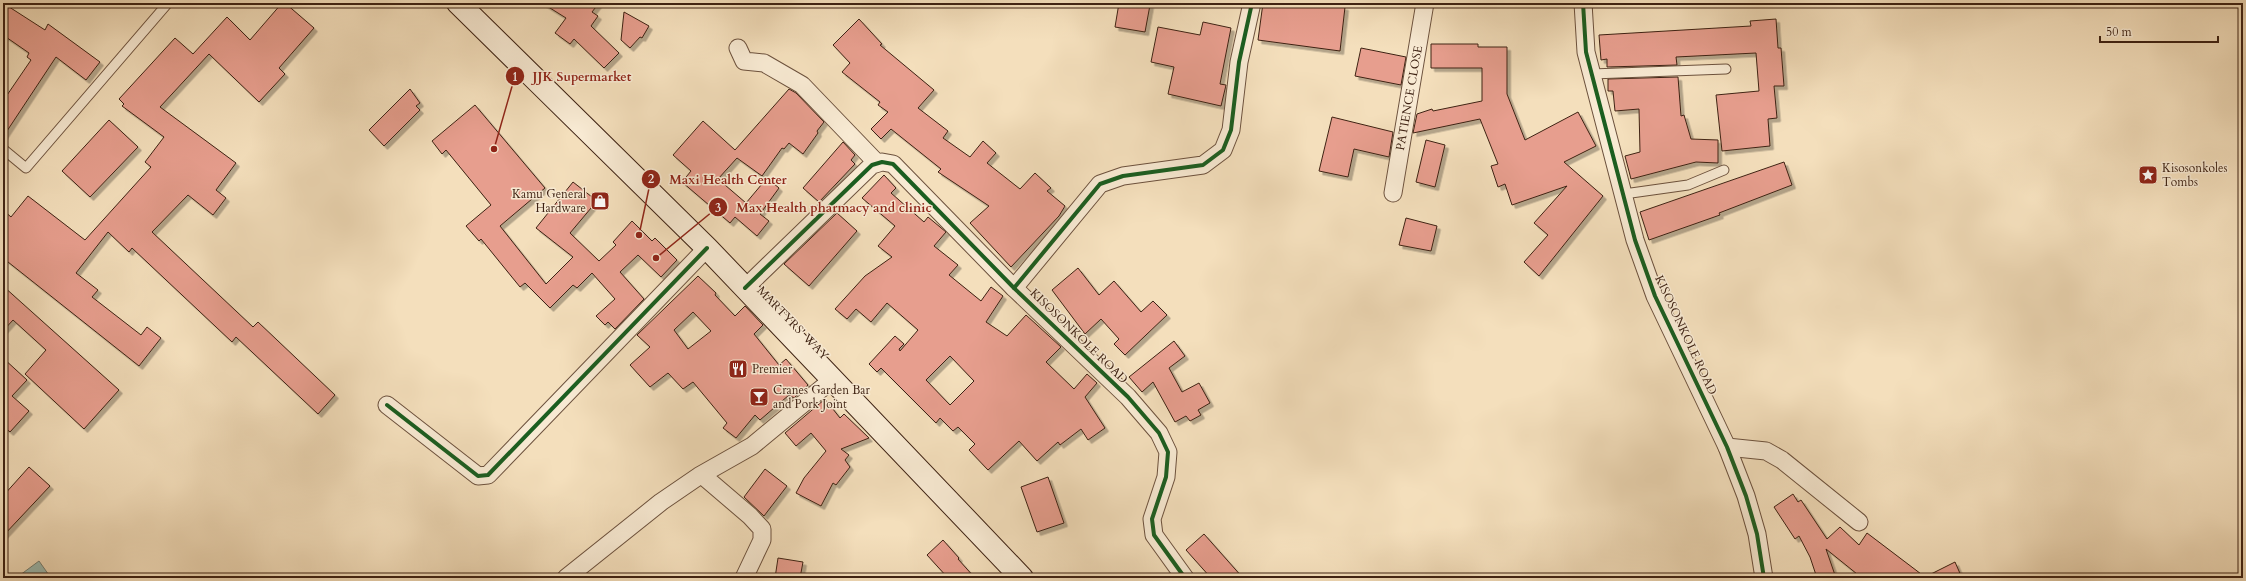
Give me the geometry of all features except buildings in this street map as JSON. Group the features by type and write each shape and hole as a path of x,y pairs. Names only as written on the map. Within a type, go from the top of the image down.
{"main road":[{"name":"MARTYRS' WAY","path":"458,3 707,248 1022,578"}],"street":[{"path":"1014,288 1100,184 1123,176 1203,165 1223,150 1231,130 1239,62 1252,3"},
{"name":"PATIENCE CLOSE","path":"1394,193 1425,3"},
{"name":"KISOSONKOLE ROAD","path":"1583,3 1586,52 1635,240 1655,296 1727,447 1746,496 1757,534 1764,578"},
{"path":"738,48 744,61 764,63 802,85 877,163 745,288"},
{"name":"KISOSONKOLE ROAD","path":"877,163 887,162 893,164 1014,288 1128,397 1159,433 1168,452 1166,477 1152,519 1154,535 1185,578"},
{"path":"387,405 478,476 488,475 707,248"},
{"path":"566,578 661,502 702,475 752,446 833,379"},
{"path":"1727,447 1766,451 1782,460 1859,522"},
{"path":"702,475 750,516 762,529 762,540 744,578"}],"lane":[{"path":"3,149 26,168 168,3"},
{"path":"1592,74 1726,69"},
{"path":"1624,194 1688,185 1724,170"}],"water":[{"path":"39,561 51,578 16,578"}],"cycle path":[{"path":"1014,288 1100,184 1123,176 1203,165 1223,150 1231,130 1239,62 1252,3"},
{"path":"1583,3 1586,52 1635,240 1655,296 1727,447 1746,496 1757,534 1764,578"},
{"path":"745,288 872,165 882,162 893,164 1014,288 1128,397 1159,433 1168,452 1166,477 1152,519 1154,535 1185,578"},
{"path":"387,405 478,476 488,475 707,248"}],"place":[{"name":"JJK Supermarket","path":"494,149"},
{"name":"Kisosonkoles Tombs","path":"2148,175"},
{"name":"Kamu General Hardware","path":"600,201"},
{"name":"Maxi Health Center","path":"639,235"},
{"name":"Max Health pharmacy and clinic","path":"656,258"},
{"name":"Premier","path":"738,369"},
{"name":"Cranes Garden Bar and Pork Joint","path":"759,397"}]}
